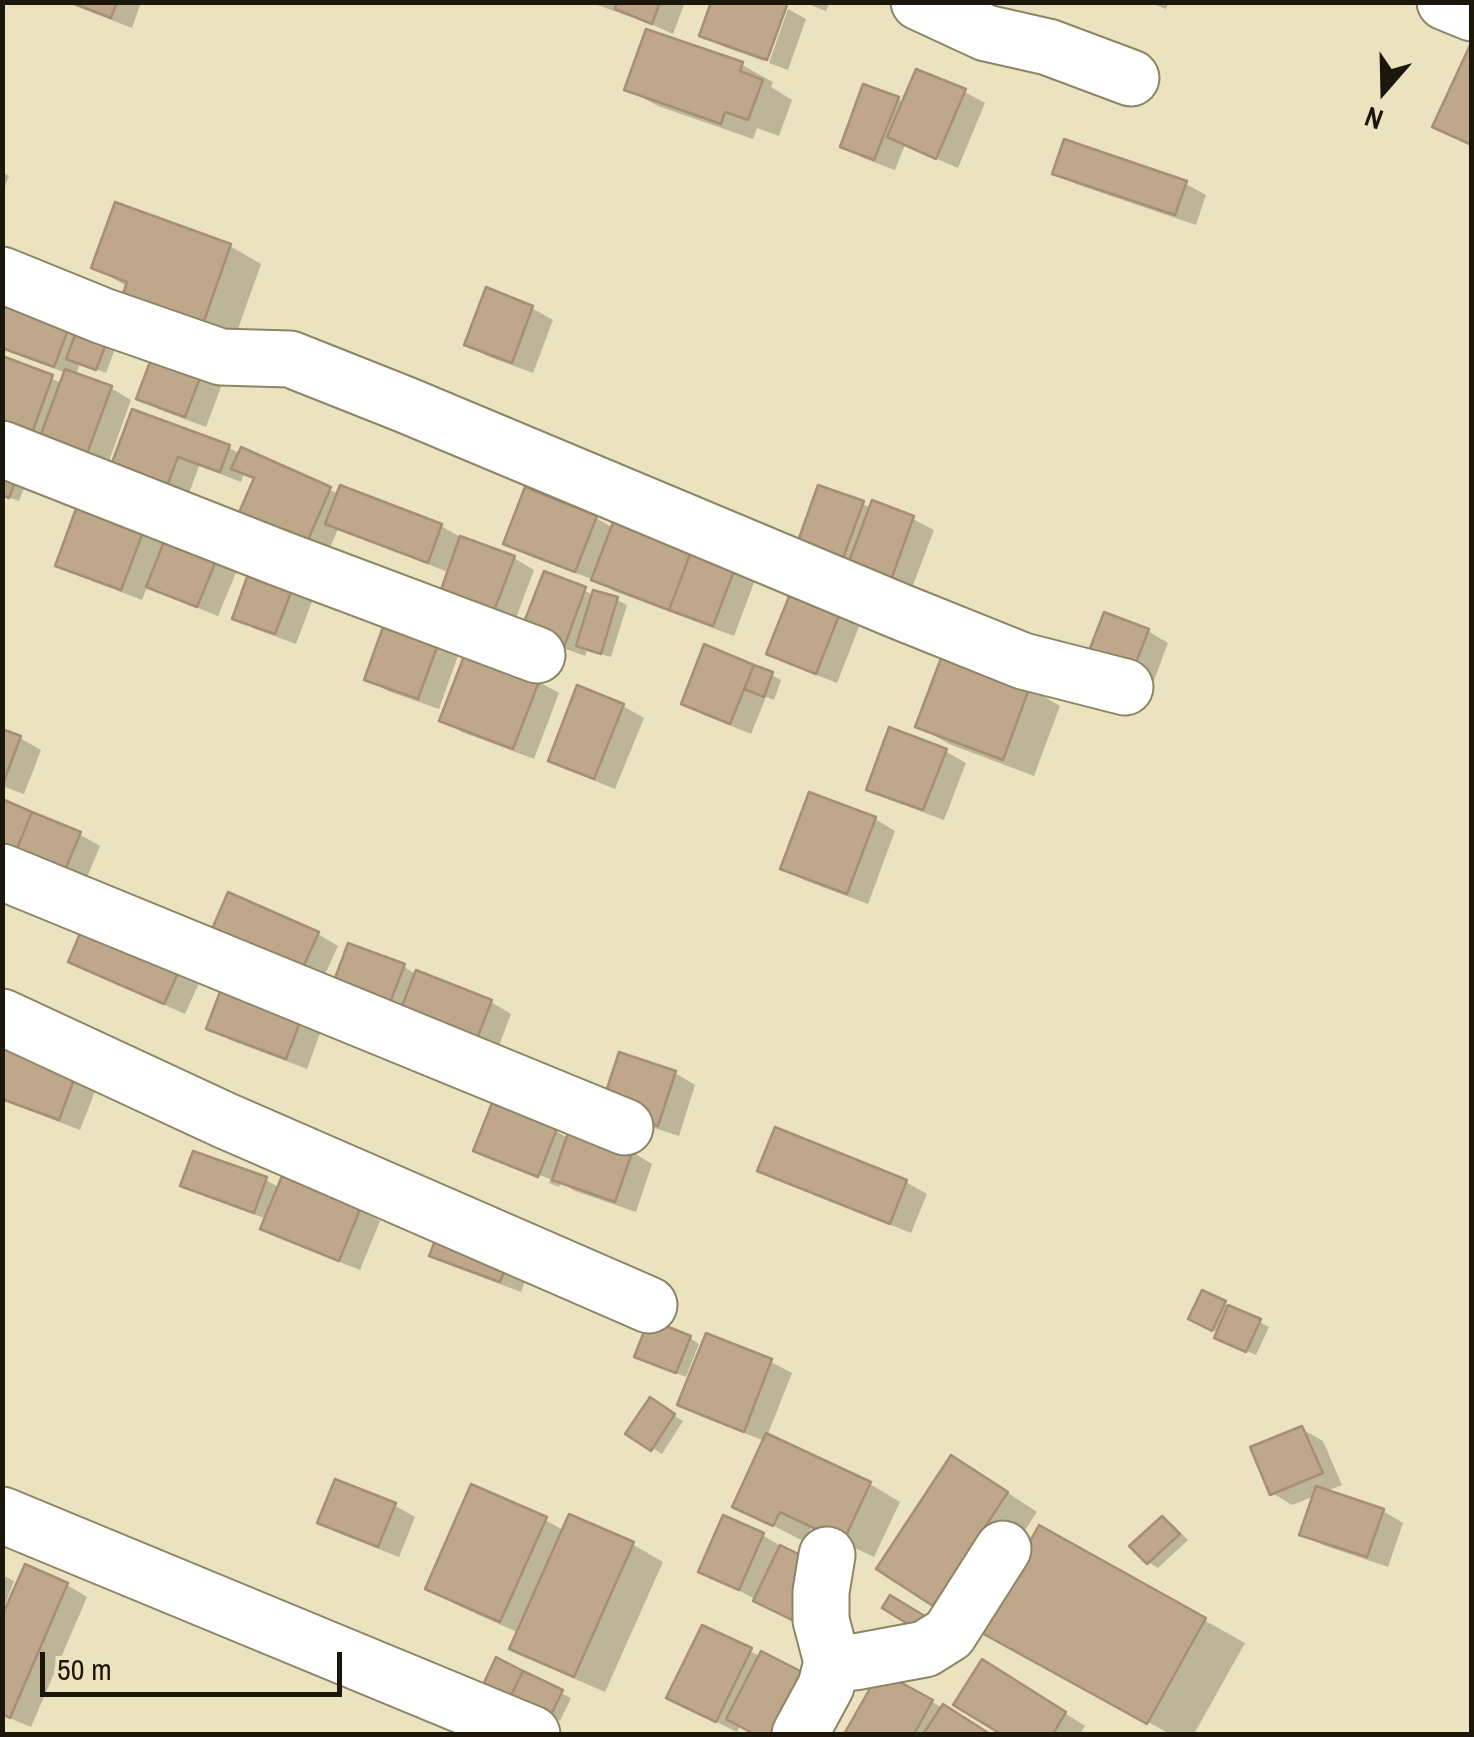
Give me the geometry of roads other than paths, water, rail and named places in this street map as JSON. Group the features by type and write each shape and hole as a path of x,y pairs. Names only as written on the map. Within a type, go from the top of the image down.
{"street":[{"path":"919,2 986,32 1048,47 1130,78"},
{"path":"1445,2 1472,13"},
{"path":"2,275 221,357 290,360 1023,660 1124,687"},
{"path":"2,449 537,655"},
{"path":"2,872 625,1127"},
{"path":"2,1017 224,1120 649,1305"},
{"path":"2,1515 532,1734"},
{"path":"832,1662 925,1650 949,1634 1002,1549"},
{"path":"800,1734 826,1686 832,1662 821,1620 827,1555"}]}
